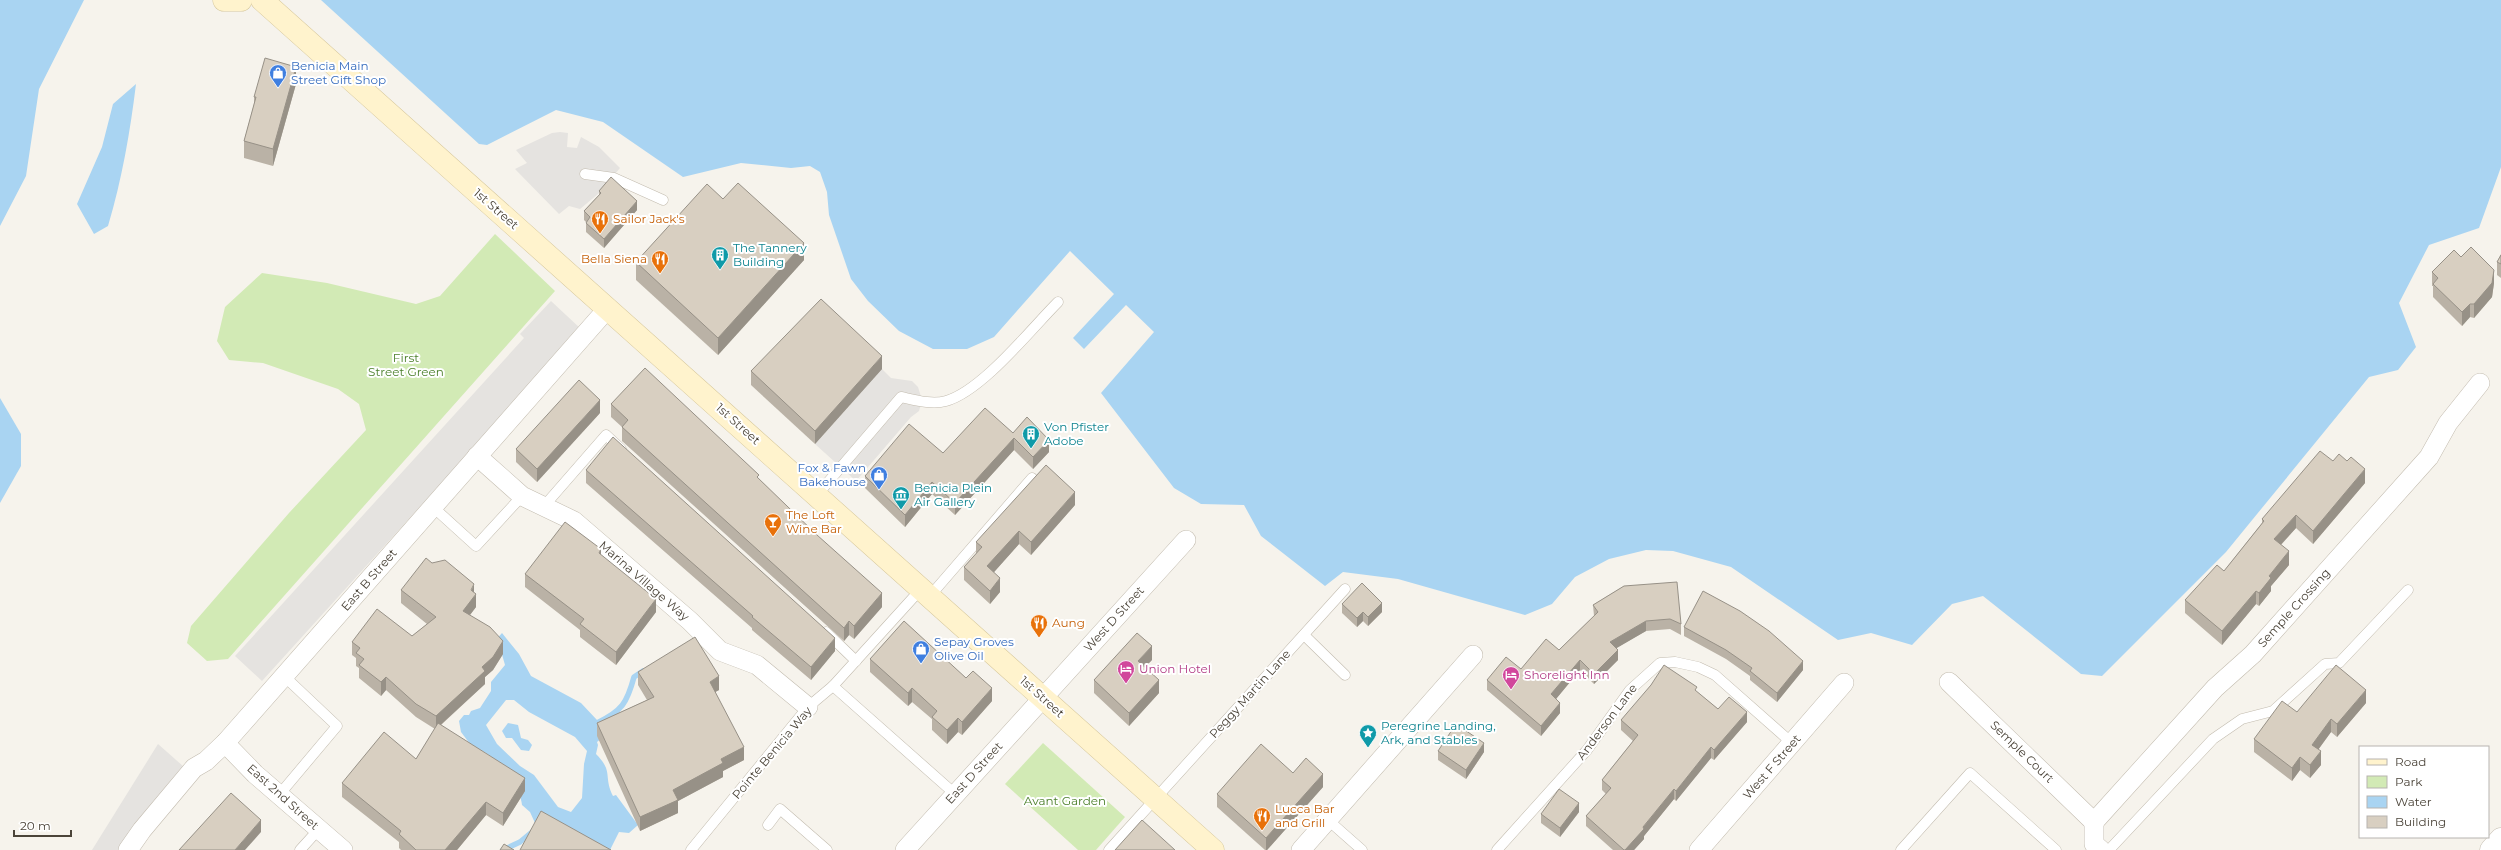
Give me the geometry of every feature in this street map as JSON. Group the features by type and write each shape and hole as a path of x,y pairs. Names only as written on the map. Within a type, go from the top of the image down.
{"main road":[{"path":"224,0 241,0"},
{"name":"1st Street","path":"262,0 1213,850"}],"street":[{"name":"East B Street","path":"128,850 142,830 194,768 206,762 225,743 608,308"},
{"name":"Semple Crossing","path":"2094,822 2215,688 2253,654 2429,457 2448,423 2480,383"},
{"name":"Marina Village Way","path":"477,456 522,496 545,505 574,521 690,621 720,651 757,665 808,707"},
{"name":"West D Street","path":"1042,697 1186,540"},
{"path":"1302,850 1473,655"},
{"name":"Semple Court","path":"1949,682 2094,822"},
{"name":"West F Street","path":"1699,850 1844,683"},
{"name":"East D Street","path":"905,850 1042,697"},
{"name":"East 2nd Street","path":"225,743 280,795 343,850"},
{"path":"2094,822 2099,848"},
{"path":"2492,850 2501,839"}],"lane":[{"path":"585,174 614,178 663,200"},
{"path":"817,495 901,397 927,402 945,402 962,395 986,376 1058,302"},
{"path":"545,505 606,435 629,456"},
{"name":"Pointe Benicia Way","path":"690,850 808,707 833,686 856,661 926,592 1032,478"},
{"path":"433,507 476,546 522,496"},
{"name":"Peggy Martin Lane","path":"1109,850 1345,589"},
{"path":"2099,848 2213,739 2242,719 2273,711 2325,664 2339,663 2408,590"},
{"path":"817,624 856,661"},
{"path":"1304,635 1345,675"},
{"name":"Anderson Lane","path":"1497,850 1586,750 1630,690 1660,663 1675,662 1698,667 1715,675 1792,744"},
{"path":"280,795 337,726 284,676"},
{"path":"833,686 955,794"},
{"path":"1901,850 1970,773 2056,850"},
{"path":"768,825 780,809 827,850"},
{"path":"1328,820 1362,850"},
{"path":"300,850 319,829"}],"green space":[{"name":"First Street Green","path":"495,234 555,291 228,659 207,661 187,643 191,626 289,513 366,430 359,404 338,389 263,363 229,360 217,341 225,307 262,273 327,283 416,304 440,296"},
{"name":"Avant Garden","path":"1043,743 1125,817 1096,850 1078,850 1005,784"}],"shaded area":[{"path":"552,133 568,133 567,147 577,148 581,137 599,147 620,168 598,194 580,209 569,206 559,214 515,169 527,163 516,150"},
{"path":"551,301 581,329 262,681 235,656 524,338 520,334"},
{"path":"882,369 891,378 912,381 918,387 922,400 919,411 911,417 856,481 815,444"},
{"path":"158,744 184,767 120,850 92,850"}],"water":[{"path":"0,0 84,0 39,89 26,176 0,226"},
{"path":"321,0 2501,0 2501,167 2479,228 2429,245 2399,303 2416,347 2398,370 2369,377 2226,552 2102,676 2081,674 1983,596 1952,604 1912,645 1871,633 1838,640 1731,567 1673,551 1646,550 1609,559 1575,577 1552,604 1525,615 1398,579 1343,572 1325,586 1261,536 1244,505 1201,504 1174,488 1101,393 1154,332 1126,305 1084,349 1073,338 1114,294 1070,251 994,337 967,349 933,349 899,331 868,301 851,279 829,215 827,192 820,172 810,166 791,168 741,163 683,177 603,122 556,110 487,145 479,144"},
{"path":"136,84 125,156 108,226 94,234 77,204 102,147 113,104"},
{"path":"0,398 21,434 21,466 0,503"},
{"path":"502,633 519,654 531,676 581,703 597,720 602,738 597,742 598,745 596,754 605,765 613,796 616,795 638,825 629,833 619,832 610,850 535,823 530,812 522,805 517,789 504,770 489,755 481,750 473,748 461,732 459,721 464,715 469,715 471,711 480,708 491,691 491,682 505,665 501,651 494,642","holes":["506,700 514,700 529,712 575,737 587,751 584,764 582,798 571,812 558,807 534,775 520,766 497,744 486,725"]},
{"path":"508,723 518,725 521,738 528,740 532,745 529,751 521,750 512,738 506,738 502,731"}],"building":[{"path":"265,58 296,67 273,149 244,141"},
{"path":"611,177 637,201 604,239 586,223 590,217 584,211 601,193 599,191"},
{"name":"The Tannery Building","path":"738,183 804,243 718,338 636,262 707,184 723,199"},
{"path":"2471,247 2494,270 2492,283 2474,304 2470,304 2462,312 2433,284 2438,278 2432,272 2454,250 2461,257"},
{"path":"2501,255 2501,264 2497,262"},
{"path":"821,299 882,356 815,431 751,371"},
{"path":"645,368 759,475 757,477 817,535 882,593 854,626 849,621 844,628 622,427 628,420 611,404"},
{"path":"579,380 600,400 537,469 516,449"},
{"path":"985,408 1013,433 1027,417 1049,440 1033,457 1014,438 955,503 932,482 905,515 865,476 909,424 943,453"},
{"path":"613,437 835,638 811,667 752,617 753,616 586,470"},
{"path":"2320,451 2333,461 2339,454 2347,461 2351,457 2365,469 2313,531 2296,515 2274,539 2289,551 2269,576 2271,578 2259,593 2256,591 2222,631 2185,600 2217,565 2224,571 2264,521 2262,519"},
{"path":"1046,465 1075,492 1031,542 1019,531 987,566 1000,578 990,591 964,567 982,547 976,542"},
{"path":"565,522 601,549 599,553 656,599 616,652 580,624 584,619 525,574"},
{"path":"426,558 432,563 445,560 474,584 471,590 476,594 463,611 490,627 503,641 493,657 482,667 485,671 436,716 416,704 386,677 381,682 359,665 364,659 356,653 360,648 352,642 377,609 412,636 436,617 401,590"},
{"path":"1677,582 1681,624 1670,619 1646,621 1610,642 1618,650 1594,674 1580,660 1551,694 1560,703 1541,726 1487,680 1506,657 1521,669 1546,639 1559,650 1598,612 1593,605 1624,586"},
{"path":"1362,583 1382,603 1368,617 1363,612 1357,618 1342,604"},
{"path":"1703,591 1740,611 1769,631 1803,661 1777,693 1750,671 1752,668 1726,650 1684,627"},
{"path":"904,621 966,678 973,671 992,688 962,722 958,718 947,730 932,717 937,711 912,688 908,693 870,659"},
{"name":"Union Hotel","path":"1137,633 1152,646 1138,661 1159,680 1129,713 1094,680"},
{"path":"695,637 719,676 710,682 744,747 721,759 723,763 673,790 678,800 640,817 597,723 654,697 638,672"},
{"path":"1664,665 1697,687 1695,690 1718,709 1729,697 1747,712 1714,750 1711,747 1676,791 1674,789 1643,827 1644,829 1624,850 1586,816 1611,788 1602,780 1638,735 1621,720 1651,685"},
{"path":"2336,665 2366,690 2337,724 2331,719 2312,745 2321,751 2310,765 2300,757 2292,768 2254,739 2282,701 2297,712"},
{"path":"438,723 525,778 503,813 486,802 445,850 416,850 399,834 401,831 342,783 384,732 416,759"},
{"path":"1456,724 1484,743 1466,770 1438,751"},
{"path":"1261,744 1293,773 1306,758 1323,774 1266,838 1217,794"},
{"path":"1559,789 1579,803 1560,828 1541,814"},
{"path":"231,793 261,820 235,850 179,850"},
{"path":"541,811 611,850 520,850"},
{"path":"1142,820 1175,850 1115,850"},
{"path":"504,844 514,850 500,850"}],"waterway":[{"path":"597,723 618,710 626,700 634,677 643,671"},
{"path":"503,850 520,842 532,832"}],"place":[{"name":"Benicia Main Street Gift Shop","path":"278,88"},
{"name":"Sailor Jack's","path":"600,234"},
{"name":"The Tannery Building","path":"720,270"},
{"name":"Bella Siena","path":"660,274"},
{"name":"Von Pfister Adobe","path":"1031,449"},
{"name":"Fox & Fawn Bakehouse","path":"879,490"},
{"name":"Benicia Plein Air Gallery","path":"901,510"},
{"name":"The Loft Wine Bar","path":"773,537"},
{"name":"Aung","path":"1039,638"},
{"name":"Sepay Groves Olive Oil","path":"921,664"},
{"name":"Union Hotel","path":"1126,684"},
{"name":"Shorelight Inn","path":"1511,690"},
{"name":"Peregrine Landing, Ark, and Stables","path":"1368,748"},
{"name":"Lucca Bar and Grill","path":"1262,831"}]}
